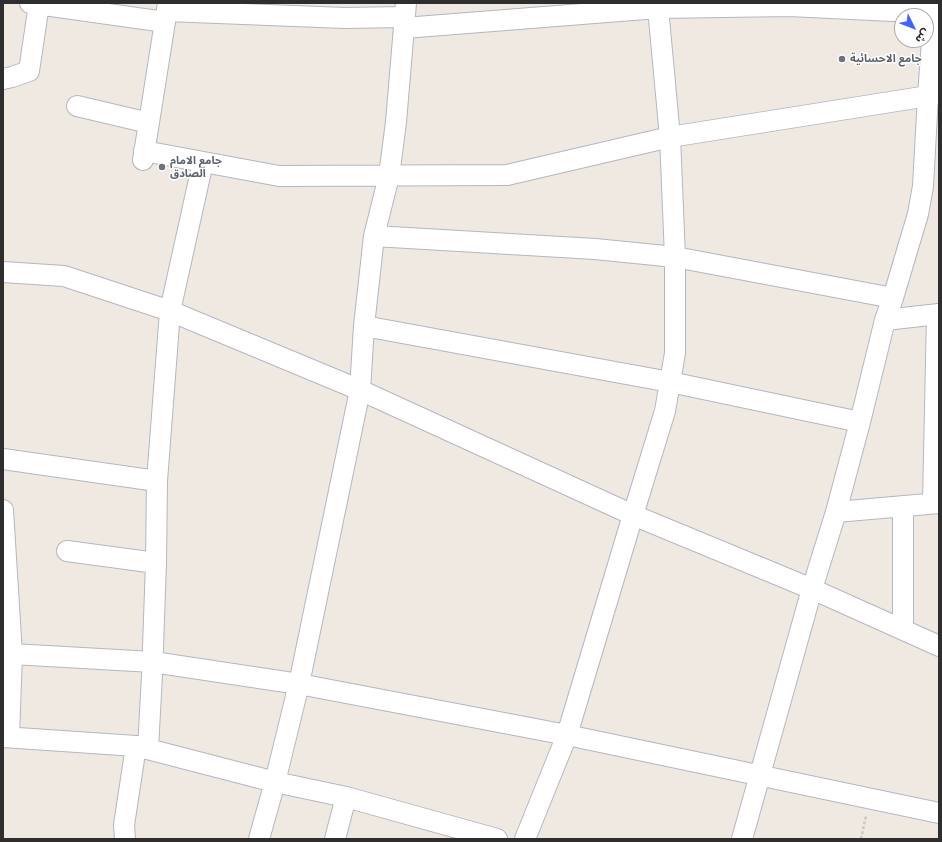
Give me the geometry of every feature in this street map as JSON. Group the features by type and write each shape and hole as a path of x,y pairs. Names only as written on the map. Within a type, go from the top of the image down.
{"street":[{"path":"3,79 29,71 35,4 167,12 345,18 788,4 935,8 931,185 918,214 885,320 836,512 812,589 742,839"},
{"path":"525,839 567,735 665,411 675,353 676,257 670,137 658,8"},
{"path":"167,12 143,155 203,162 279,176 507,175 670,137 933,95"},
{"path":"259,839 275,782 299,684 360,390 364,326 374,236 389,176 396,122 404,16"},
{"path":"77,106 149,123"},
{"path":"126,839 124,826 142,747 153,662 157,481 170,311 203,162"},
{"path":"374,236 595,249 676,257 893,298"},
{"path":"3,272 64,276 170,311 360,390 633,515 812,589 939,646"},
{"path":"836,512 936,503 938,314 885,320"},
{"path":"364,326 670,382 860,422"},
{"path":"3,459 157,481"},
{"path":"903,506 903,629"},
{"path":"3,510 12,654 6,737 142,747 275,782 346,797 497,839"},
{"path":"67,551 156,563"},
{"path":"12,654 153,662 299,684 567,735 939,813"},
{"path":"335,839 346,797"}],"path":[{"path":"861,839 869,798"}],"place":[{"name":"جامع الاحسائية","path":"842,59"},
{"name":"جامع الامام الصادق","path":"162,167"}]}
